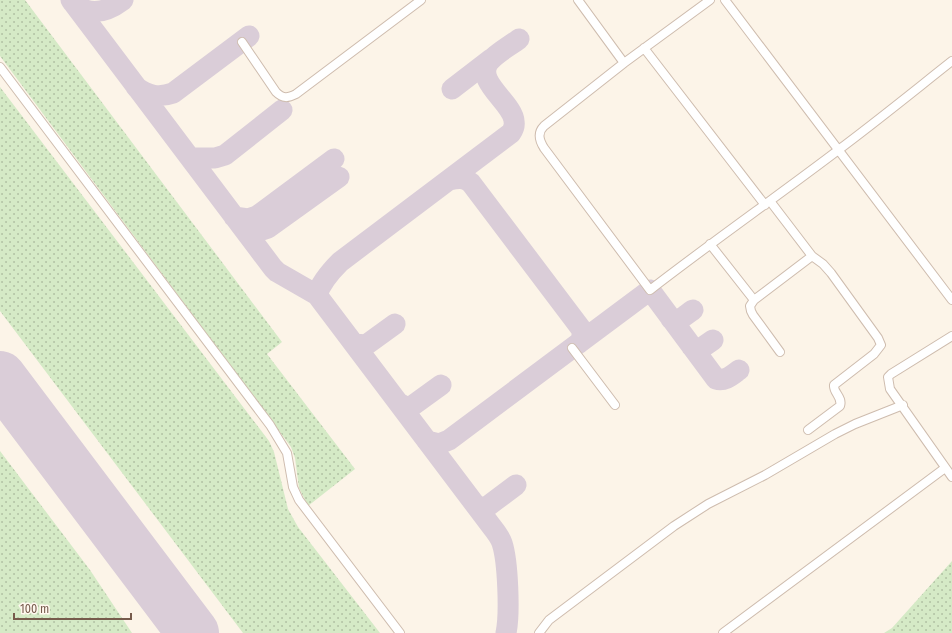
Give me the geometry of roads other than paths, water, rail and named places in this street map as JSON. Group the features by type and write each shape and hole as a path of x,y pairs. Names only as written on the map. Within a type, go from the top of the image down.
{"lane":[{"path":"242,42 276,92 280,96 290,97 421,0"},
{"path":"578,0 624,63"},
{"path":"710,0 624,63 544,126 540,130 539,134 541,143 650,290 710,244 839,150 952,61"},
{"path":"725,0 952,300"},
{"path":"644,48 812,256 823,264 831,273 878,338 880,345 874,354 834,385 834,389 841,399 840,406 808,430"},
{"path":"0,67 273,430 287,453 292,483 299,500 400,633"},
{"path":"710,244 754,300"},
{"path":"780,352 751,311 750,306 754,300 812,256"},
{"path":"952,336 889,376 888,381 890,389 952,477"},
{"path":"572,348 615,405"},
{"path":"539,633 549,620 674,526 694,513 765,475 834,434 855,424 903,406"},
{"path":"723,633 946,468"}]}
